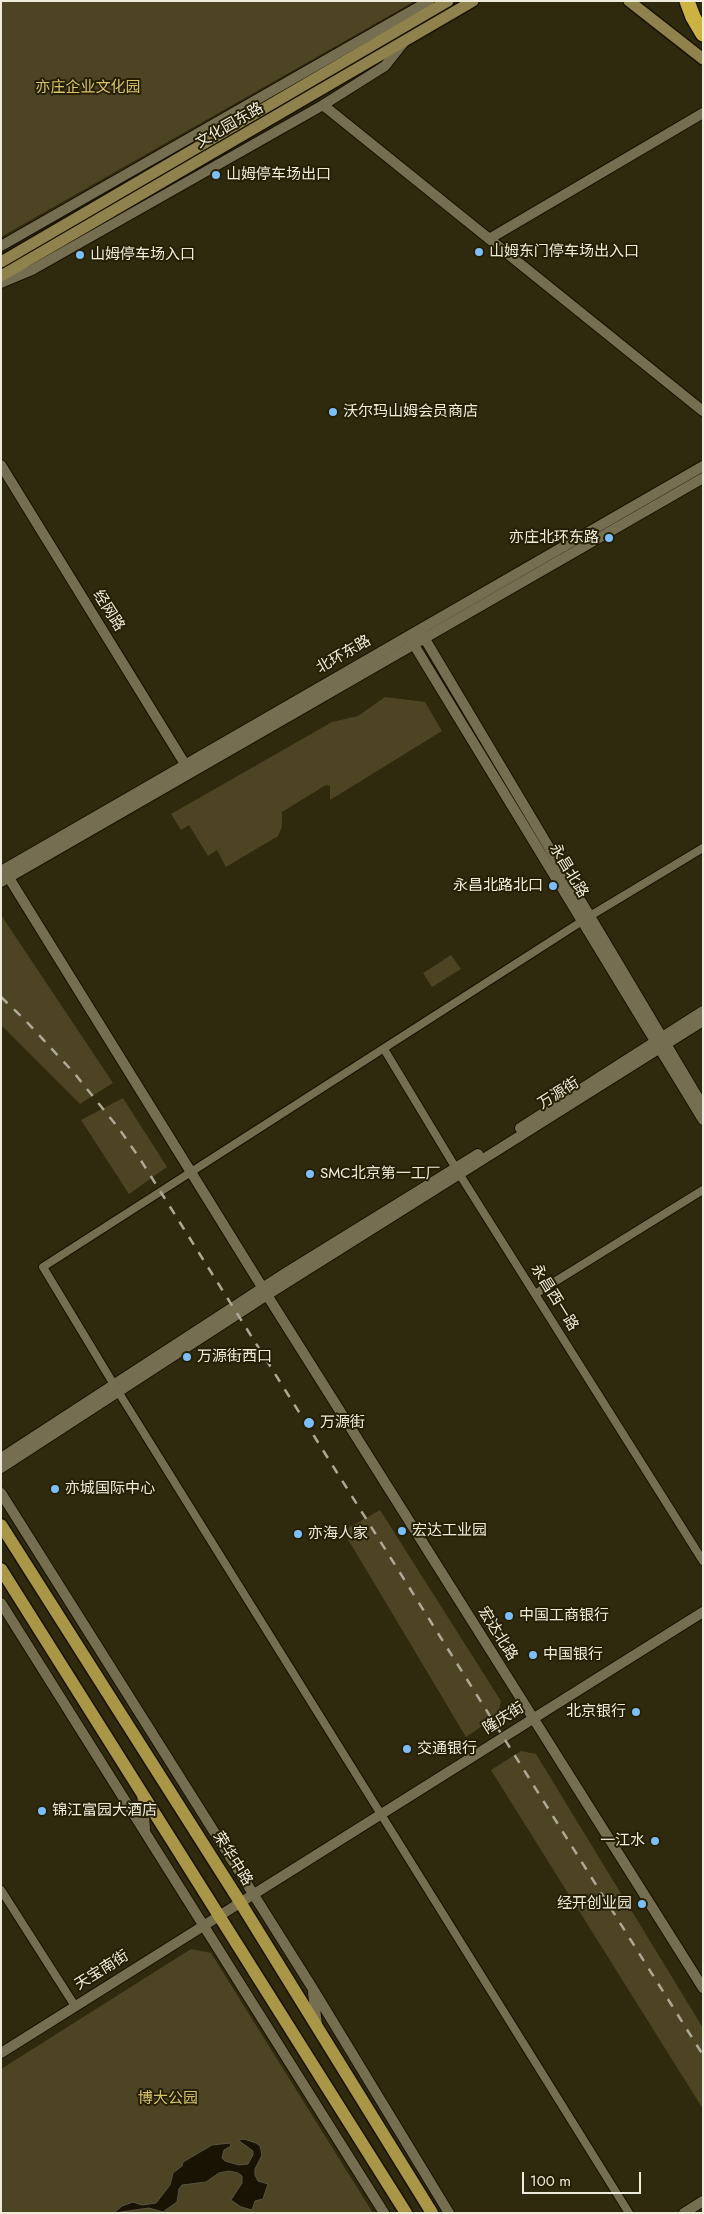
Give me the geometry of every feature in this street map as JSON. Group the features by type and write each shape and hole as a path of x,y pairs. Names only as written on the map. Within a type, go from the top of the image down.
{"highway":[{"path":"687,1 693,17 703,34"}],"main road":[{"name":"文化园东路","path":"1,262 448,1"},
{"name":"文化园东路","path":"1,276 473,1"},
{"path":"629,1 703,59"},
{"name":"荣华中路","path":"1,1525 240,1902 432,2213"},
{"path":"1,1569 406,2213"}],"street":[{"path":"1,246 429,1"},
{"path":"1,283 32,270 323,105 384,66 404,42"},
{"path":"323,105 703,411"},
{"path":"489,239 703,113"},
{"path":"46,235 68,208"},
{"name":"经网路","path":"1,465 187,768"},
{"name":"北环东路","path":"4,875 187,768 411,641 703,466"},
{"name":"北环东路","path":"422,634 703,478"},
{"name":"永昌北路","path":"422,634 586,919"},
{"name":"永昌北路","path":"411,641 661,1042 703,1106"},
{"path":"629,2213 116,1389 43,1267 190,1171 586,919 703,848"},
{"name":"宏达北路","path":"4,875 703,1988"},
{"name":"万源街","path":"1,1468 116,1389 265,1292 661,1042 703,1011"},
{"name":"万源街","path":"661,1042 703,1021"},
{"name":"永昌北路","path":"661,1042 703,1120"},
{"name":"永昌西一路","path":"384,1049 534,1294 703,1561"},
{"path":"534,1294 703,1190"},
{"name":"万源街","path":"1,1458 116,1389"},
{"path":"1,1493 313,1990 450,2213"},
{"path":"51,1572 52,1606"},
{"path":"1,1603 384,2213"},
{"name":"隆庆街","path":"219,1915 703,1612"},
{"path":"142,1793 145,1833"},
{"path":"1,1890 75,2006"},
{"name":"天宝南街","path":"1,2053 219,1915"},
{"path":"313,1990 317,2026"},
{"path":"684,2213 703,2201"}],"green space":[{"name":"亦庄企业文化园","path":"1,1 415,1 1,237"},
{"path":"385,697 425,702 442,731 330,800 330,786 326,785 282,812 282,827 278,836 226,867 217,850 208,856 189,825 181,830 171,814 332,722 358,716"},
{"path":"1,915 113,1083 80,1104 1,1025"},
{"path":"451,955 461,969 432,987 423,973"},
{"path":"123,1098 167,1167 129,1194 81,1120"},
{"path":"380,1510 501,1701 498,1715 466,1737 343,1531"},
{"path":"521,1751 536,1754 703,2028 703,2109 491,1770"},
{"name":"博大公园","path":"191,1949 211,1953 373,2213 1,2213 1,2069"}],"shaded area":[{"path":"244,2139 260,2146 262,2155 255,2169 255,2175 258,2181 268,2184 263,2199 255,2201 252,2210 241,2207 231,2200 242,2183 242,2176 229,2171 219,2173 206,2182 182,2185 179,2189 177,2202 163,2212 149,2208 114,2213 122,2206 133,2202 142,2205 156,2203 170,2185 173,2173 182,2166 183,2162 212,2145 230,2143 231,2146 224,2150 222,2158 225,2161 239,2165 248,2164 253,2151 238,2140"}],"railway":[{"path":"1,997 75,1074 120,1130 140,1159 703,2055"}],"place":[{"name":"山姆停车场出口","path":"216,175"},
{"name":"山姆东门停车场出入口","path":"479,252"},
{"name":"山姆停车场入口","path":"80,255"},
{"name":"沃尔玛山姆会员商店","path":"333,412"},
{"name":"亦庄北环东路","path":"609,538"},
{"name":"永昌北路北口","path":"553,886"},
{"name":"SMC北京第一工厂","path":"310,1174"},
{"name":"万源街西口","path":"187,1357"},
{"name":"万源街","path":"309,1423"},
{"name":"亦城国际中心","path":"55,1489"},
{"name":"宏达工业园","path":"402,1531"},
{"name":"亦海人家","path":"298,1534"},
{"name":"中国工商银行","path":"509,1616"},
{"name":"中国银行","path":"533,1655"},
{"name":"北京银行","path":"636,1712"},
{"name":"交通银行","path":"407,1749"},
{"name":"锦江富园大酒店","path":"42,1811"},
{"name":"一江水","path":"655,1841"},
{"name":"经开创业园","path":"642,1904"}]}
